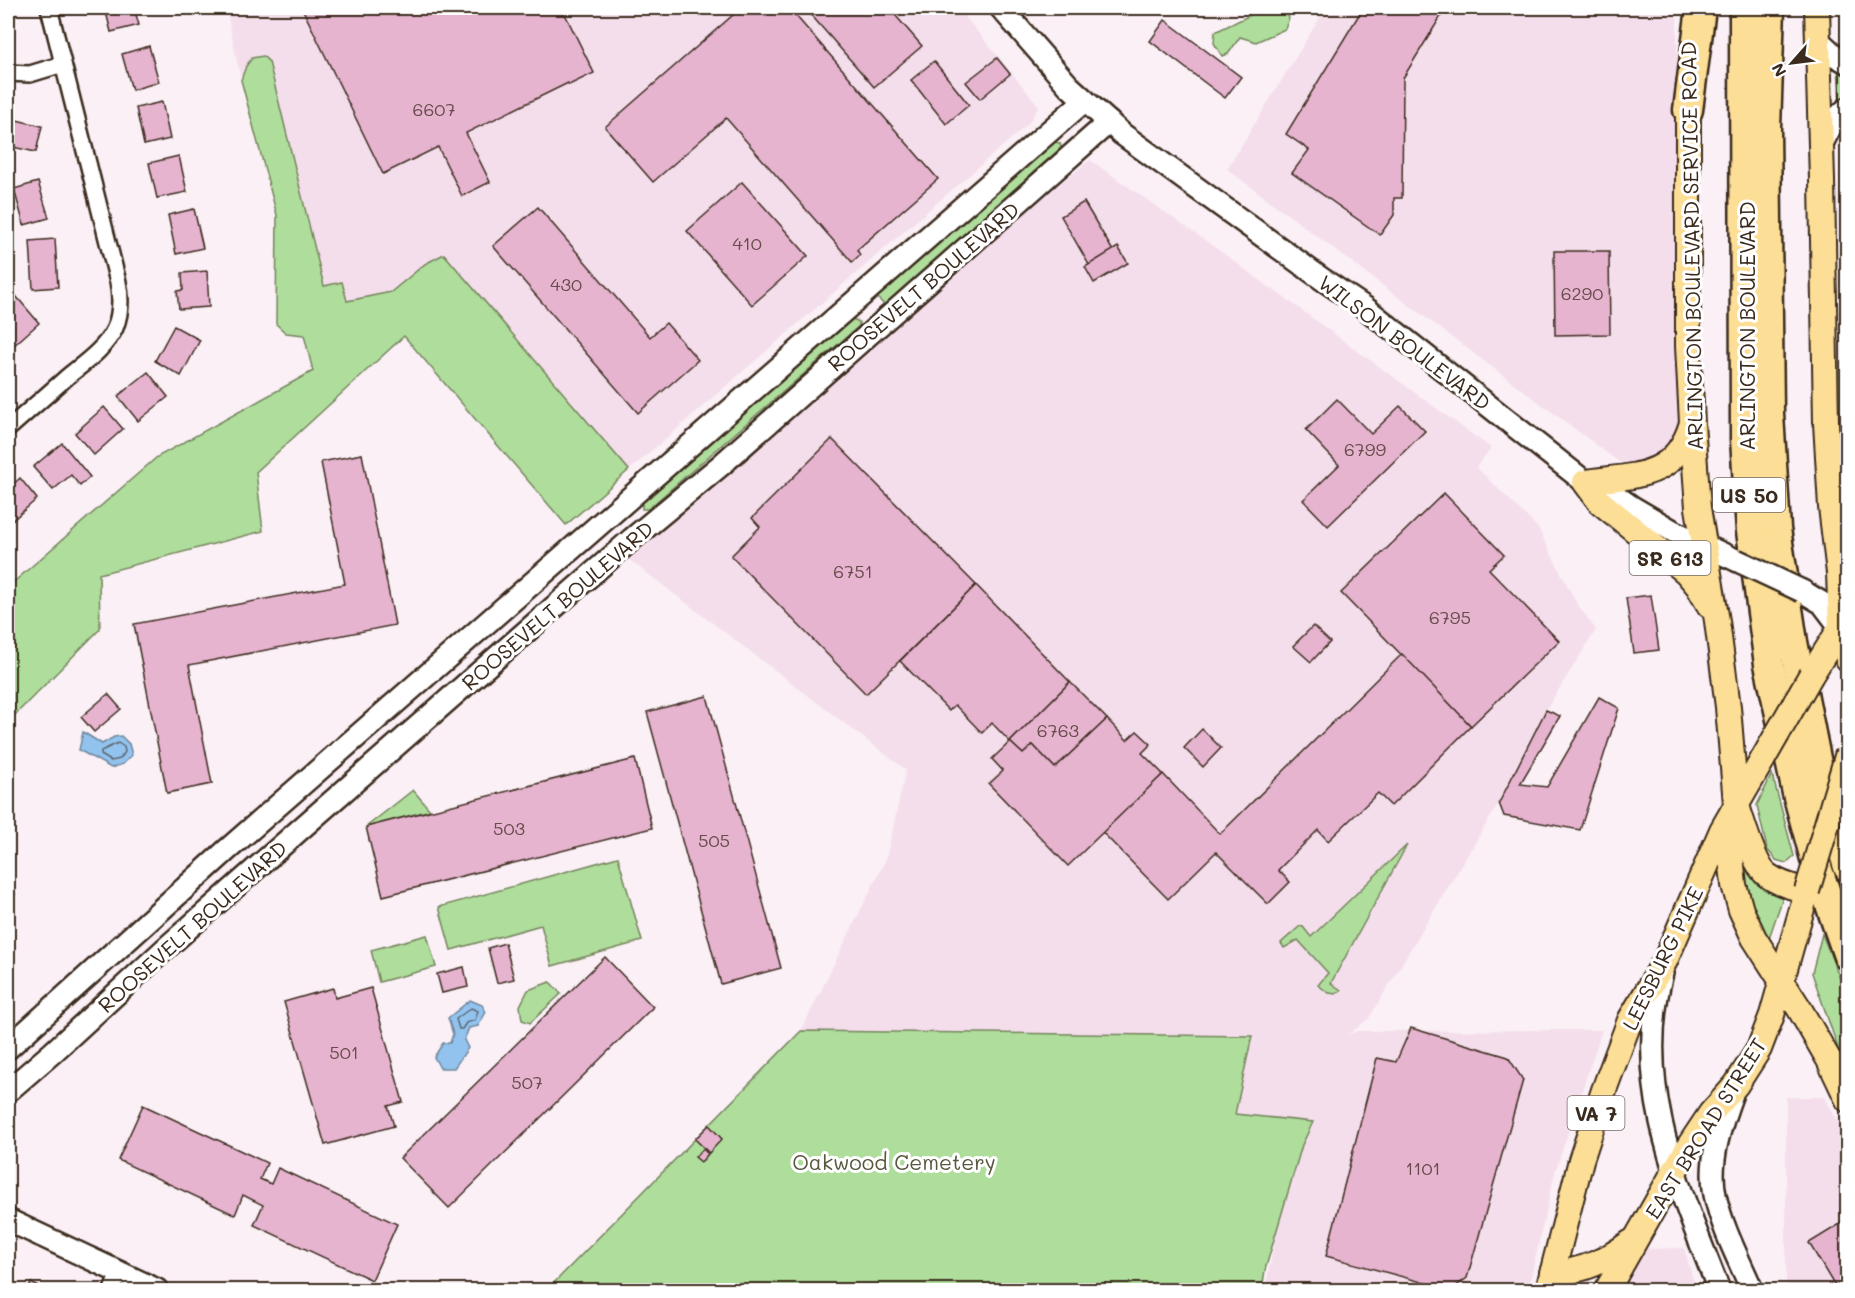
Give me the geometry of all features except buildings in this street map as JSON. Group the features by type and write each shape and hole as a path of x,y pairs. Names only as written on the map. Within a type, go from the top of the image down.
{"highway":[{"path":"1688,110 1701,8"},
{"name":"ARLINGTON BOULEVARD","path":"1744,8 1745,439 1751,531 1768,664 1797,793 1818,870 1848,956"},
{"name":"ARLINGTON BOULEVARD","path":"1770,8 1766,128 1769,391 1776,529 1793,642 1818,769 1848,867"}],"main road":[{"name":"WILSON BOULEVARD","path":"1001,8 1069,86 1131,140 1364,307 1585,482 1609,491 1647,516 1704,546 1802,591 1822,603 1844,622"},
{"name":"ARLINGTON BOULEVARD SERVICE ROAD","path":"1687,8 1688,346 1692,423 1698,508 1717,621 1728,707 1736,804 1730,846 1734,885 1741,909 1754,938 1829,1060 1848,1100"},
{"path":"1817,8 1826,423 1831,507 1848,658"},
{"path":"1818,40 1834,55 1848,63"},
{"name":"ROOSEVELT BOULEVARD","path":"8,1048 219,857 1084,101"},
{"path":"1821,146 1838,115 1848,108"},
{"name":"ROOSEVELT BOULEVARD","path":"8,1091 296,833 632,539 721,465 1109,122"},
{"path":"1585,482 1645,473 1660,468 1674,459 1683,447 1692,423"},
{"name":"SR 613","path":"1585,482 1600,502 1686,572 1706,599 1717,621"},
{"path":"1831,507 1848,525"},
{"name":"LEESBURG PIKE","path":"1555,1285 1581,1160 1629,1020 1665,961 1722,830 1736,804 1844,622"},
{"path":"1736,804 1754,854 1765,874 1781,884 1807,891 1848,753"},
{"name":"EAST BROAD STREET","path":"1607,1290 1687,1149 1711,1113 1736,1085 1759,1049 1772,1015 1807,891"},
{"path":"1665,961 1657,991 1654,1022 1653,1070 1660,1122 1674,1173 1719,1290"},
{"path":"1736,1085 1723,1120 1715,1155 1714,1194 1721,1220 1752,1290"},
{"path":"8,1220 115,1282 157,1290"},
{"path":"1555,1285 1569,1273 1586,1268 1613,1255 1637,1237"}],"street":[{"path":"8,429 104,344 116,325 120,304 118,282 49,8"},
{"path":"8,73 30,74 63,64"}],"shaded area":[{"path":"226,8 958,8 1039,106 1028,124 566,525 388,316 320,376 241,80"},
{"path":"1326,8 1677,8 1678,345 1681,430 1677,443 1644,465 1619,462 1227,169"},
{"path":"1090,160 1209,243 1491,448 1476,467 1538,528 1577,604 1596,630 1546,710 1499,803 1369,1018 1347,1036 1357,1031 1602,1030 1555,1172 1528,1290 1265,1290 1276,1233 1302,1145 1312,1122 1235,1114 1251,1036 801,1031 886,859 906,770 627,558 1004,228"},
{"path":"1786,1097 1824,1097 1847,1139 1847,1290 1786,1290"},
{"path":"1684,1248 1696,1290 1624,1290 1639,1249"}],"green space":[{"path":"1265,8 1284,8 1289,18 1285,29 1256,42 1240,37 1228,54 1222,56 1214,43 1215,32"},
{"path":"263,56 269,62 324,286 342,282 347,301 391,292 425,264 444,254 629,470 566,525 404,336 256,472 263,531 99,574 100,629 8,722 8,587 157,457 313,371 304,335 286,333 276,324 277,215 241,80 252,58"},
{"path":"1838,66 1848,71 1847,100 1840,103"},
{"path":"1054,142 1060,143 1062,151 885,306 876,296"},
{"path":"853,319 859,322 859,326 648,509 642,509 642,503"},
{"path":"1772,774 1794,856 1786,863 1776,860 1767,849 1757,805"},
{"path":"413,790 430,810 366,827"},
{"path":"1407,845 1331,983 1341,990 1336,994 1329,993 1318,985 1328,973 1298,940 1284,948 1281,943 1300,926 1311,937"},
{"path":"618,857 642,941 552,966 541,925 451,950 439,907"},
{"path":"1742,860 1763,887 1783,897 1768,941 1747,892"},
{"path":"1822,934 1847,996 1847,1074 1812,973"},
{"path":"427,935 436,967 379,982 371,950"},
{"path":"550,982 561,994 530,1023 522,1020 520,1006 528,990"},
{"name":"Oakwood Cemetery","path":"801,1031 1252,1036 1235,1114 1313,1122 1302,1145 1265,1270 1262,1290 547,1290"}],"water":[{"path":"83,732 102,744 121,736 129,744 132,755 123,764 111,768 79,750"},
{"path":"470,1000 482,1005 486,1012 478,1026 469,1028 464,1040 468,1048 454,1068 440,1068 434,1057 443,1043 450,1043 453,1034 448,1018"}]}
